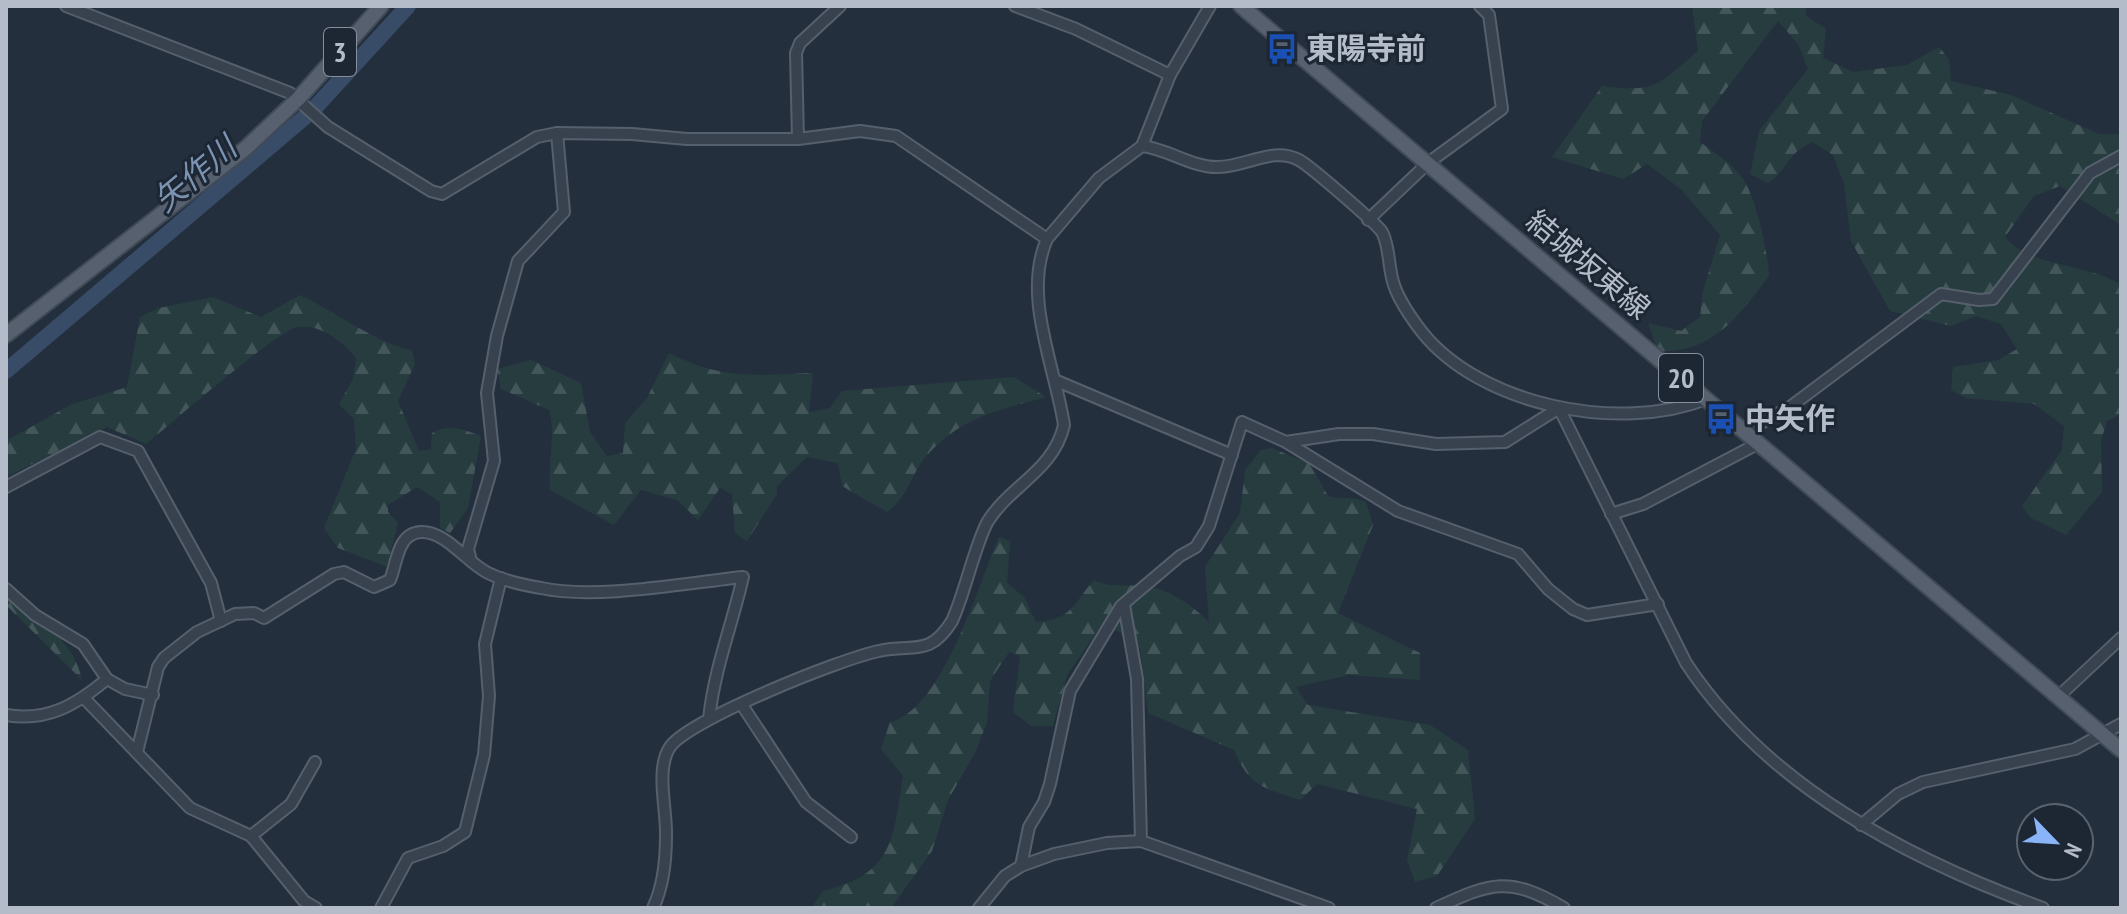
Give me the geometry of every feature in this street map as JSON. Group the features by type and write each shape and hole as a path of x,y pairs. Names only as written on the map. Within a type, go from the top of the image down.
{"main road":[{"name":"3","path":"6,335 216,173 301,102 381,6"},
{"name":"結城坂東線","path":"1241,6 2121,750"}],"street":[{"path":"66,6 301,102 320,120 431,191 442,194 537,137 557,133 632,134 687,139 798,139 860,131 896,136 1047,239"},
{"path":"798,139 796,53 800,43 840,6"},
{"path":"1015,6 1076,29 1170,75"},
{"path":"653,908 658,898 666,836 663,757 677,738 709,719 879,651 920,649 944,635 960,604 988,521 1037,473 1060,444 1064,425 1036,276 1047,239 1099,178 1142,146 1170,75 1210,6"},
{"path":"1368,220 1428,163 1502,109 1489,15 1480,6"},
{"path":"470,557 468,549 494,461 487,393 497,336 518,261 564,212 557,133"},
{"path":"1142,146 1219,167 1282,153 1301,161 1382,232 1394,286 1421,330 1441,352 1492,383 1559,408 1625,416 1678,410 1706,399"},
{"path":"1745,432 1790,407 1941,294 1993,299 2090,173 2121,156"},
{"path":"1057,381 1232,455"},
{"path":"1286,442 1339,434 1373,434 1436,444 1505,442 1559,408"},
{"path":"1559,408 1686,663 1724,714 1773,761 1861,825 2043,908"},
{"path":"1021,866 1029,827 1044,802 1050,784 1070,691 1135,591 1196,547 1209,526 1242,422 1286,442 1398,511 1518,554 1558,599 1573,609 1587,615 1658,604"},
{"path":"6,487 100,437 138,451 211,583 221,621"},
{"path":"1611,514 1643,504 1759,443"},
{"path":"137,752 158,667 164,658 197,632 235,614 254,613 264,618 334,574 344,572 374,587 390,580 403,541 417,532 429,533 470,557 484,572 544,589 575,591 743,577 727,645 713,678 709,719"},
{"path":"381,908 408,858 443,846 465,832 484,755 489,696 485,644 501,578"},
{"path":"6,589 35,615 83,644 107,679 125,689 153,695"},
{"path":"1124,605 1137,679 1141,841"},
{"path":"2058,697 2121,638"},
{"path":"6,715 27,718 49,715 84,698 107,679"},
{"path":"84,698 190,808 251,836 304,901 316,908"},
{"path":"742,705 806,802 851,837"},
{"path":"1861,825 1898,794 1923,782 2075,749 2121,724"},
{"path":"251,836 291,804 315,762"},
{"path":"979,908 1005,876 1021,866 1054,854 1107,843 1141,841 1329,908"},
{"path":"1436,908 1492,884 1509,884 1521,886 1564,908"}],"green space":[{"path":"1692,6 1806,6 1806,16 1826,29 1823,58 1853,72 1907,65 1939,47 1949,59 1951,81 2011,95 2099,134 2121,134 2121,225 2060,186 2034,196 2005,237 2030,255 2092,272 2121,285 2121,414 2107,421 2101,441 2102,492 2066,535 2031,518 2022,506 2062,450 2064,426 2034,404 1966,398 1951,390 1953,367 1998,360 2017,349 2001,324 1976,316 1951,326 1890,311 1851,241 1844,184 1833,155 1812,142 1796,152 1768,183 1750,174 1759,131 1808,69 1798,44 1778,21 1702,121 1700,142 1734,168 1748,188 1760,226 1769,276 1735,318 1709,339 1677,350 1658,351 1648,323 1681,331 1700,317 1703,291 1720,235 1681,189 1647,164 1623,179 1552,157 1602,86 1634,88 1655,84 1698,51"},
{"path":"300,295 386,342 412,350 415,364 398,401 419,451 431,449 432,433 445,428 457,428 481,436 468,508 450,533 440,528 440,502 417,487 388,505 388,512 398,523 387,567 338,548 324,528 356,449 354,419 339,404 353,379 356,358 330,335 314,328 298,327 268,344 146,444 107,427 6,477 6,441 70,405 127,387 140,317 159,308 213,297 261,317"},
{"path":"669,353 722,372 755,375 813,373 809,412 830,408 842,391 1014,377 1046,397 984,416 956,430 924,459 901,498 887,512 842,486 838,463 807,457 777,486 777,494 747,541 735,533 732,494 720,488 698,520 677,500 641,490 614,525 550,490 552,426 549,410 501,389 497,369 531,360 581,383 590,432 607,456 623,453 625,423 647,398"},
{"path":"1272,448 1310,464 1328,496 1366,502 1373,525 1338,613 1420,653 1420,680 1349,675 1296,687 1308,705 1430,725 1468,750 1475,819 1437,876 1415,882 1407,860 1417,809 1317,784 1300,800 1259,784 1246,772 1234,750 1148,713 1140,649 1120,632 1101,626 1067,675 1053,726 1031,726 1013,712 1020,656 1009,652 990,681 987,723 975,753 948,800 932,851 891,908 811,908 823,891 864,875 886,851 892,836 903,776 881,749 890,722 909,713 942,671 999,537 1010,541 1007,583 1024,597 1036,622 1065,614 1094,580 1109,585 1148,586 1163,591 1185,602 1209,622 1205,567 1240,513 1245,470 1261,450"},
{"path":"6,596 63,642 78,666 82,680 6,605"}],"waterway":[{"name":"矢作川","path":"6,371 312,111 408,6"}],"place":[{"name":"東陽寺前","path":"1282,49"},
{"name":"中矢作","path":"1721,419"}]}
